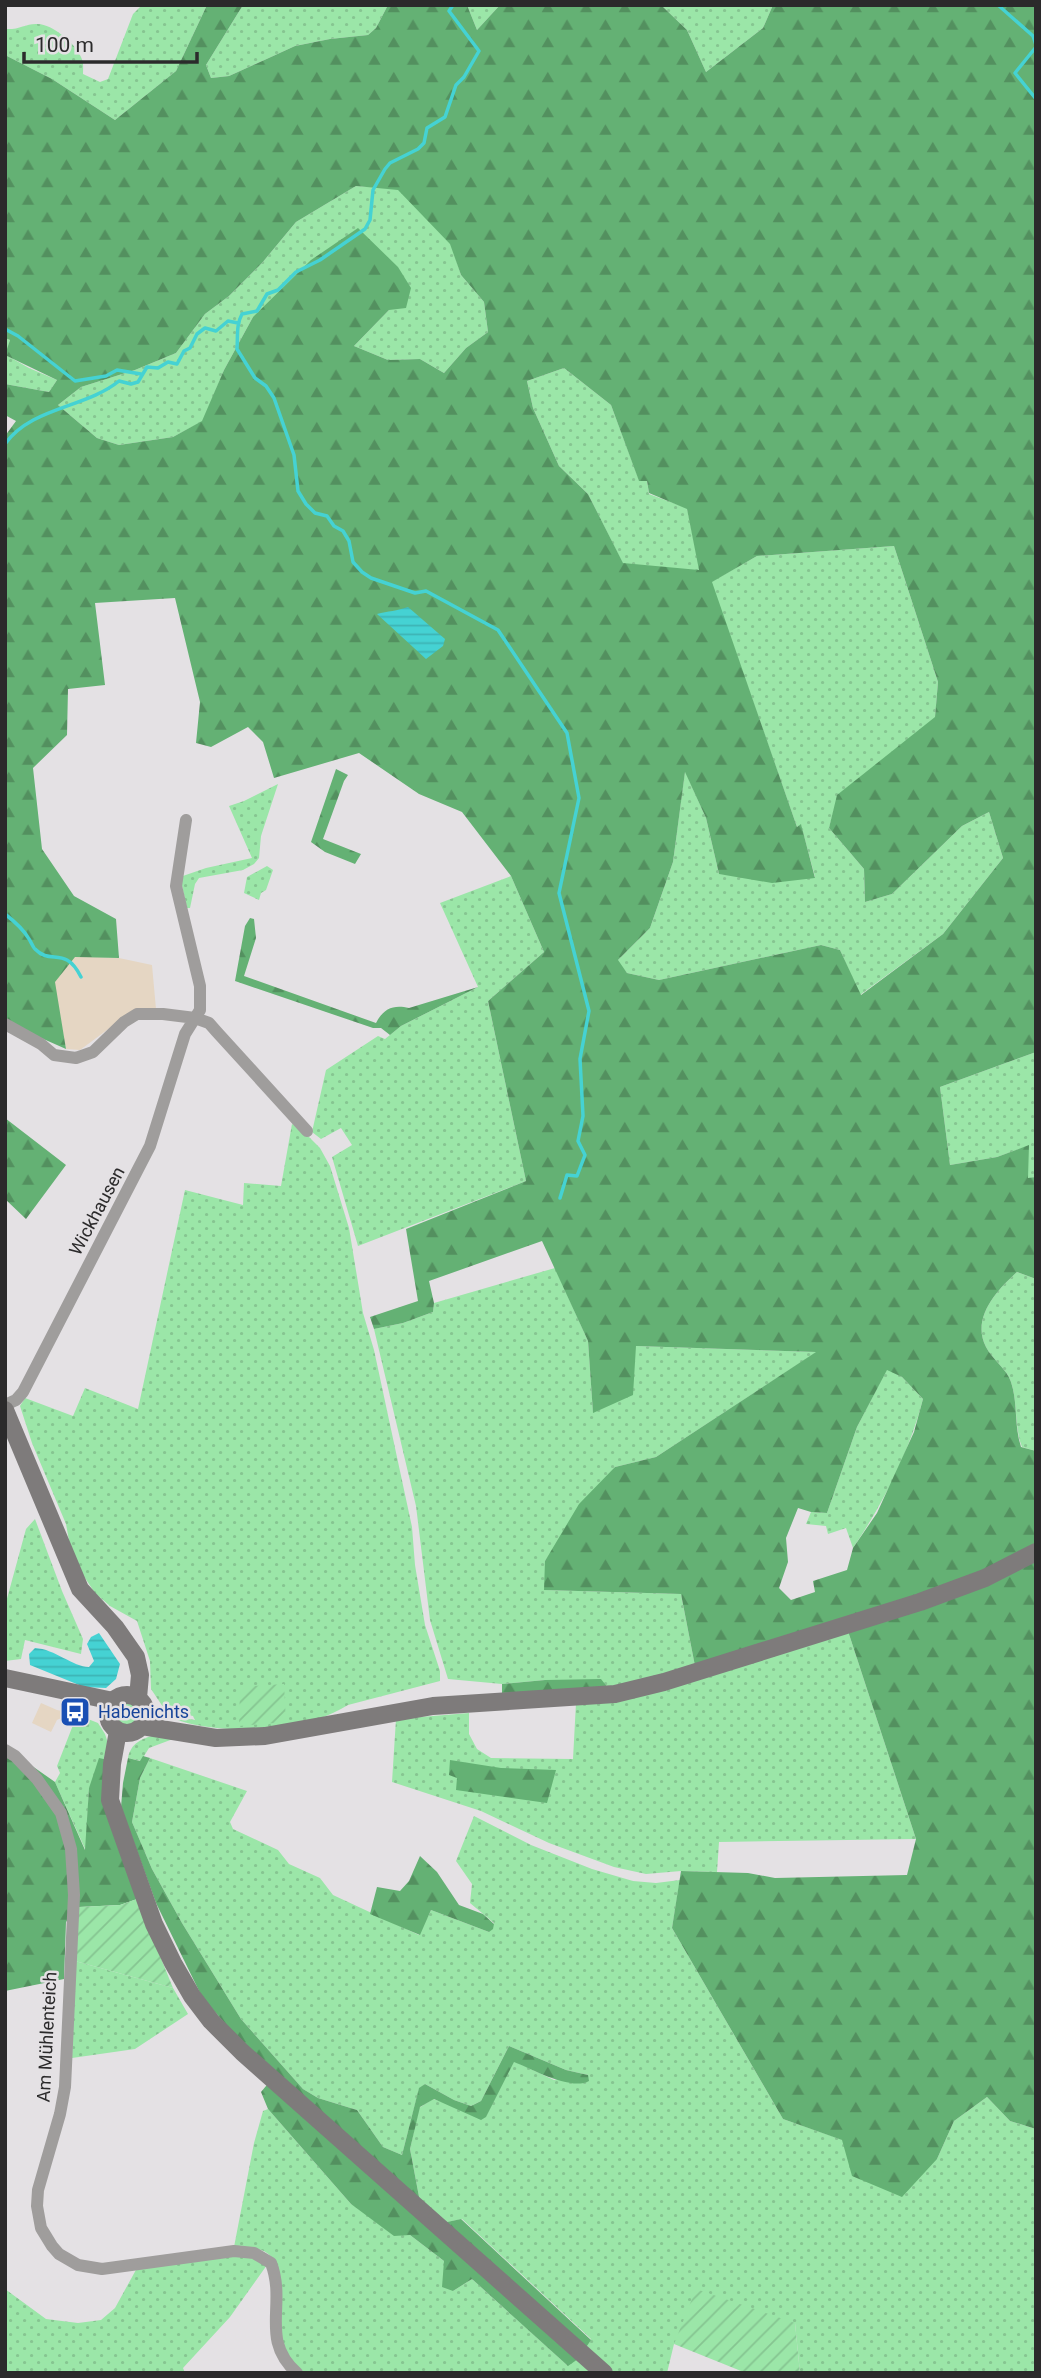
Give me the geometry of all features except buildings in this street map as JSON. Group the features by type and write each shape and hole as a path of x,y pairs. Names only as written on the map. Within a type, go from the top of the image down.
{"main road":[{"path":"5,1408 79,1589 110,1620 136,1657 138,1666 113,1727 134,1726 234,1736 285,1734 433,1706 574,1698 627,1692 920,1602 985,1578 1036,1552"},
{"path":"5,1678 144,1705 134,1726 119,1776 115,1812 160,1937 179,1976 211,2021 242,2052 604,2373"},
{"path":"5,1687 96,1709 121,1702"}],"street":[{"name":"Wickhausen","path":"5,1408 23,1392 147,1154 185,1034 200,1010 201,996 176,886 186,820"},
{"path":"5,1024 41,1044 54,1055 76,1058 93,1052 124,1022 137,1014 163,1013 195,1018 209,1023 307,1131"},
{"name":"Am Mühlenteich","path":"5,1750 15,1756 37,1779 61,1814 71,1849 74,1895 65,2087 38,2190 37,2206 41,2228 59,2254 78,2265 102,2269 234,2251 254,2253 271,2263 277,2278 276,2341 287,2364 297,2373"}],"shaded area":[{"path":"75,956 119,958 152,965 156,1009 134,1010 80,1050 66,1049 54,982"},
{"path":"41,1703 72,1713 57,1720 51,1732 32,1723"}],"green space":[{"path":"142,5 207,5 176,71 115,120 52,79 5,55 5,29 44,25 69,41 82,59 83,74 100,82 108,79 133,14"},
{"path":"207,5 243,5 206,65 211,78 229,76 295,46 368,35 376,28 388,5 467,5 477,30 500,5 661,5 687,30 706,72 763,28 773,5 1036,5 1036,1052 940,1087 950,1165 997,1157 1029,1145 1028,1178 1036,1177 1036,1279 1017,1272 1002,1287 988,1305 982,1336 986,1347 1011,1382 1021,1447 1036,1451 1036,1544 961,1583 695,1666 681,1594 544,1590 545,1561 579,1504 615,1467 656,1457 816,1352 636,1346 633,1395 593,1413 588,1341 542,1241 429,1281 434,1303 433,1312 403,1323 374,1329 370,1317 418,1301 406,1229 526,1181 488,1001 544,952 511,876 462,812 419,794 359,753 274,778 263,742 248,727 211,747 196,743 200,702 175,598 95,603 105,685 68,689 67,735 33,768 42,849 74,896 116,919 119,958 75,957 55,982 66,1049 5,1022 5,436 16,421 5,415 5,384 49,392 57,380 5,355 10,340 5,338 5,55 52,79 115,120 176,71","holes":["356,186 398,190 450,244 461,275 484,302 488,332 466,348 444,373 420,359 388,360 354,346 389,310 406,308 411,288 398,267 358,228 311,260 253,317 224,370 202,421 173,437 119,445 97,438 58,405 81,387 135,370 176,353 205,314 229,296 262,263 296,222","564,368 611,405 639,481 647,481 649,493 687,509 699,570 623,563 588,494 559,466 533,408 527,381","894,546 938,682 935,717 837,795 829,828 864,869 865,902 892,894 962,826 989,812 1003,858 943,934 861,995 840,950 821,945 659,980 627,973 618,960 650,928 673,862 685,772 706,818 719,874 772,883 815,878 801,824 797,827 712,582 757,556","887,1370 902,1377 923,1399 914,1432 877,1513 853,1548 847,1570 813,1581 815,1592 791,1600 779,1588 788,1562 786,1538 798,1508 827,1513 857,1427"]},
{"path":"243,5 388,5 376,28 368,35 295,46 229,76 211,78 206,65"},
{"path":"467,5 500,5 477,30"},
{"path":"661,5 773,5 763,28 706,72 687,30"},
{"path":"356,186 398,189 451,244 461,275 484,302 488,332 466,348 444,373 420,359 388,360 354,346 389,310 253,317 224,370 203,421 173,437 119,445 97,438 58,405 81,387 135,370 176,353 205,314 229,296 262,263 296,222"},
{"path":"5,338 10,340 6,355 57,380 49,392 5,384"},
{"path":"564,368 611,405 639,480 647,481 649,494 687,508 700,571 623,564 588,494 559,466 533,408 527,381"},
{"path":"894,546 938,682 935,718 838,795 829,828 864,869 865,902 892,894 962,826 989,812 1003,858 943,934 860,995 840,950 821,945 659,980 627,973 617,961 650,928 673,862 685,771 706,818 719,874 815,877 801,825 797,827 711,582 757,556"},
{"path":"336,769 348,775 323,839 361,854 355,864 325,852 311,842"},
{"path":"278,784 261,836 259,858 243,870 199,878 195,884 190,908 187,908 180,877 252,858 229,806"},
{"path":"267,866 273,870 266,890 261,893 259,900 244,893 247,877"},
{"path":"511,876 544,952 488,1001 526,1181 358,1246 332,1157 352,1145 341,1128 321,1139 312,1132 326,1070 378,1036 385,1039 401,1026 478,987 440,903"},
{"path":"250,918 254,919 256,938 244,976 376,1023 389,1009 409,1008 478,987 401,1026 390,1035 381,1028 373,1028 235,981 245,926"},
{"path":"1036,1052 1036,1177 1028,1179 1028,1146 997,1157 950,1165 940,1087"},
{"path":"5,1118 66,1165 26,1219 5,1199"},
{"path":"292,1124 320,1148 330,1166 349,1228 363,1313 374,1350 412,1527 425,1625 440,1671 440,1681 348,1705 293,1727 257,1730 207,1727 165,1715 195,1720 193,1716 165,1710 151,1689 150,1661 137,1621 110,1606 95,1593 81,1572 70,1546 66,1524 32,1443 20,1406 25,1398 73,1416 85,1388 138,1409 185,1190 243,1205 244,1183 281,1186"},
{"path":"555,1268 588,1341 593,1412 636,1346 817,1352 656,1457 615,1467 545,1561 545,1590 681,1594 695,1666 608,1688 545,1680 502,1684 448,1679 430,1620 416,1506 374,1329 403,1323 433,1312 434,1303"},
{"path":"1017,1272 1036,1279 1036,1451 1022,1447 1011,1382 986,1347 982,1336 988,1305"},
{"path":"887,1369 902,1377 923,1399 911,1439 894,1476 853,1548 846,1528 828,1534 826,1526 806,1524 811,1512 827,1513 857,1427"},
{"path":"35,1519 83,1639 81,1654 25,1640 21,1659 5,1661 5,1606 26,1529"},
{"path":"1036,1559 1036,2129 1010,2121 987,2097 954,2121 937,2159 902,2197 852,2176 842,2140 783,2119 672,1928 681,1871 748,1873 775,1878 907,1875 916,1839 848,1631"},
{"path":"848,1631 916,1839 719,1842 717,1872 646,1874 614,1867 549,1843 481,1811 392,1782 396,1719 469,1713 469,1734 477,1749 491,1758 573,1759 576,1703"},
{"path":"601,1679 608,1688 502,1696 502,1684"},
{"path":"284,1684 286,1722 239,1726 240,1687"},
{"path":"128,1701 136,1705 140,1713 136,1721 128,1725 120,1721 116,1713 120,1705"},
{"path":"83,1717 98,1723 109,1746 108,1760 89,1788 86,1851 55,1782 60,1773 57,1766 75,1720"},
{"path":"155,1735 173,1739 149,1748 141,1761 128,1758 137,1742"},
{"path":"5,1747 55,1782 85,1850 89,1788 99,1758 108,1760 137,1899 120,1905 79,1907 66,1922 64,1979 5,1991"},
{"path":"143,1756 150,1758 140,1778 132,1822 152,1869 182,1923 241,2019 303,2089 318,2098 357,2110 383,2147 402,2155 419,2088 425,2084 471,2106 481,2101 509,2046 566,2070 588,2075 589,2081 572,2083 552,2078 514,2062 486,2117 481,2120 434,2099 420,2107 410,2149 420,2202 447,2222 461,2219 591,2340 578,2359 568,2366 472,2279 453,2291 442,2287 444,2261 410,2235 394,2236 351,2204 268,2109 261,2092 276,2074 241,2042 202,1997 156,1903 121,1807 128,1758 140,1761"},
{"path":"150,1758 247,1791 230,1822 233,1829 278,1850 289,1864 320,1878 333,1895 419,1935 431,1910 489,1932 494,1923 470,1903 472,1884 456,1861 474,1816 531,1845 592,1869 633,1881 656,1883 680,1880 672,1928 783,2119 843,2140 937,2159 954,2121 987,2097 1010,2121 1036,2129 1036,2373 800,2373 795,2323 674,2344 667,2373 614,2373 585,2347 591,2339 462,2219 447,2222 420,2202 410,2149 419,2108 433,2099 486,2116 514,2061 554,2080 588,2075 566,2070 509,2046 481,2101 471,2106 425,2084 419,2089 402,2155 383,2147 357,2110 318,2098 303,2089 241,2019 182,1923 152,1869 132,1822 140,1778"},
{"path":"450,1760 501,1768 556,1770 547,1803 456,1790 457,1778 449,1775"},
{"path":"420,1856 437,1872 459,1905 483,1914 494,1924 493,1929 489,1932 431,1910 420,1935 370,1914 377,1887 400,1891 409,1881"},
{"path":"137,1899 173,1988 75,1961 79,1907 120,1905"},
{"path":"75,1961 173,1988 188,2014 135,2049 72,2058"},
{"path":"268,2109 351,2204 410,2235 444,2261 453,2291 472,2279 567,2365 578,2359 594,2373 305,2373 287,2356 282,2347 281,2292 277,2266 271,2256 261,2250 234,2247 254,2143 263,2111"},
{"path":"234,2256 252,2257 267,2265 230,2317 183,2368 185,2373 5,2373 5,2289 46,2319 78,2323 101,2320 115,2308 137,2268"},
{"path":"696,2289 795,2323 800,2373 746,2373 674,2344"}],"water":[{"path":"408,607 445,639 443,646 426,659 377,614"},
{"path":"99,1633 120,1664 116,1679 106,1688 84,1687 30,1665 29,1654 35,1648 50,1651 89,1667 94,1661 87,1644 91,1637"}],"waterway":[{"path":"453,5 449,11 479,51 464,77 456,85 445,117 427,128 424,143 418,149 390,163 385,169 373,190 370,220 365,229 320,260 296,272 278,290 267,294 257,311 242,314 238,326 237,349 255,378 266,386 274,398 294,455 298,491 315,513 327,516 334,526 343,531 349,541 353,562 371,578 415,593 426,591 498,630 567,733 579,798 559,893 589,1011 580,1059 583,1116 578,1141 585,1155 577,1176 567,1175 560,1198"},
{"path":"998,5 1033,36 1036,45"},
{"path":"1036,47 1015,73 1036,99"},
{"path":"5,444 29,422 44,415 91,397 119,381 131,384 138,382 147,367 158,368 168,362 177,364 197,334 205,328 216,331 228,321 238,323"},
{"path":"5,329 18,336 75,381 106,376 117,370 141,374"},
{"path":"5,914 24,932 34,949 41,954 64,959 75,967 81,977"}],"place":[{"name":"Habenichts","path":"75,1712"}]}
